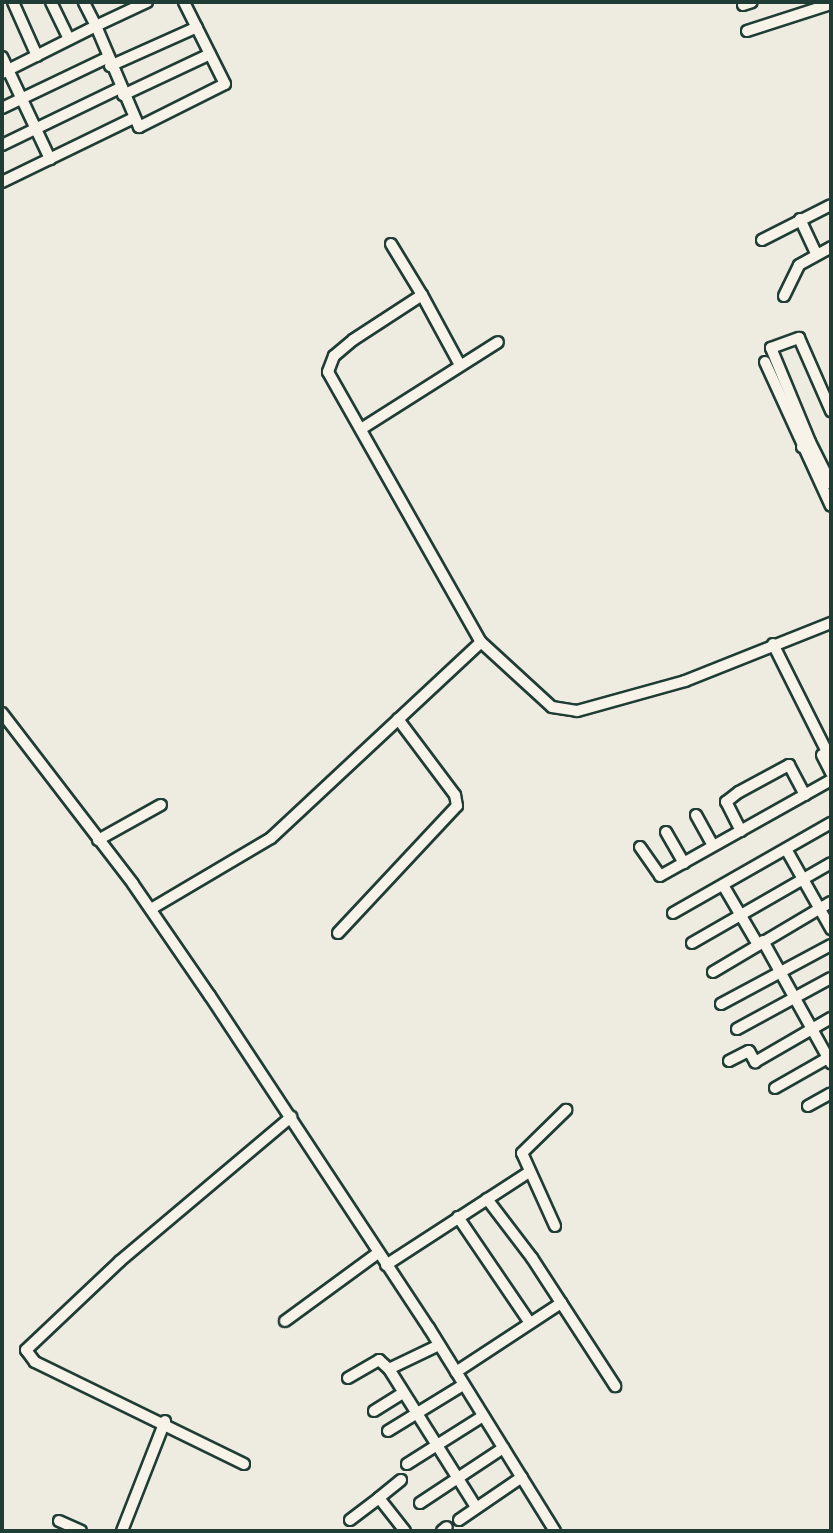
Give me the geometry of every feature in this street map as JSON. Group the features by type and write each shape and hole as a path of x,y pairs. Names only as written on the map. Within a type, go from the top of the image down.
{"street":[{"path":"13,2 37,55"},
{"path":"51,2 69,39"},
{"path":"84,2 139,127 225,84 184,2"},
{"path":"5,71 147,2"},
{"path":"747,31 831,4"},
{"path":"2,108 197,27"},
{"path":"2,145 210,54"},
{"path":"2,57 5,71 22,99 50,159"},
{"path":"2,182 134,118"},
{"path":"762,240 831,205"},
{"path":"800,219 816,253"},
{"path":"391,244 460,365"},
{"path":"784,296 799,265 816,253 831,247"},
{"path":"422,295 353,341 330,362 328,372 481,642 540,698 562,711 596,707 685,681 831,623"},
{"path":"831,411 799,338 771,348 831,506"},
{"path":"361,429 498,342"},
{"path":"765,362 806,444 831,484"},
{"path":"151,909 271,838 481,642"},
{"path":"773,644 831,760"},
{"path":"2,713 151,909 291,1117 439,1345 555,1531"},
{"path":"338,933 457,806 455,794 398,719"},
{"path":"818,748 831,773"},
{"path":"741,831 726,802 739,792 789,765 805,795"},
{"path":"640,847 656,876 831,780"},
{"path":"98,840 161,805"},
{"path":"696,815 713,846"},
{"path":"673,913 831,823"},
{"path":"666,832 684,863"},
{"path":"786,849 831,929"},
{"path":"692,943 831,863"},
{"path":"723,885 780,972 830,1059 775,1088"},
{"path":"713,972 831,902"},
{"path":"722,1004 831,945"},
{"path":"737,1029 831,978"},
{"path":"729,1061 748,1051 755,1062 831,1018"},
{"path":"808,1107 831,1093"},
{"path":"555,1226 529,1172 523,1151 566,1110"},
{"path":"244,1464 165,1422 35,1362 26,1348 130,1252 291,1117"},
{"path":"386,1265 529,1172"},
{"path":"487,1199 561,1303 615,1386"},
{"path":"458,1217 530,1324"},
{"path":"285,1321 378,1253"},
{"path":"456,1372 561,1303"},
{"path":"389,1370 439,1345"},
{"path":"348,1378 379,1360 389,1370 476,1507"},
{"path":"388,1431 463,1385"},
{"path":"374,1411 403,1393"},
{"path":"407,1464 483,1416"},
{"path":"122,1531 165,1422"},
{"path":"420,1503 503,1448"},
{"path":"459,1520 522,1477"},
{"path":"350,1520 401,1480"},
{"path":"379,1498 405,1531"},
{"path":"59,1521 81,1531"}]}
